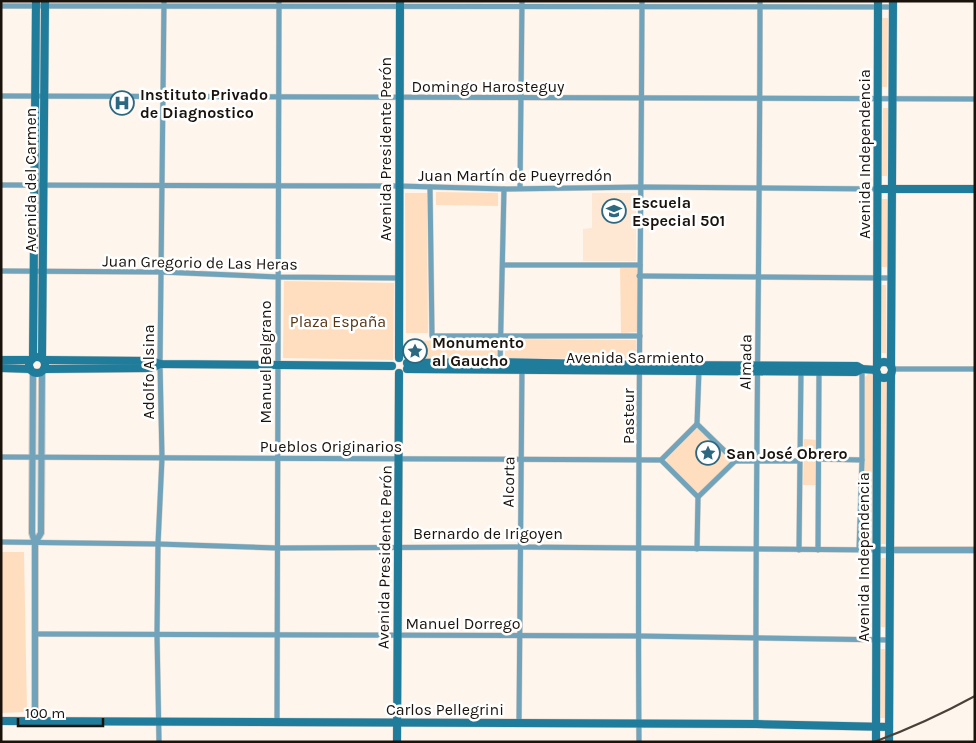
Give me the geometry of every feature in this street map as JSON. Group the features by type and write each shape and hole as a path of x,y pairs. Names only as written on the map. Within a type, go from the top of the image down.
{"main road":[{"name":"Avenida del Carmen","path":"37,365 34,185 35,96 40,4"},
{"name":"Avenida del Carmen","path":"37,365 43,272 44,185 44,96 40,4"},
{"name":"Avenida Presidente Perón","path":"399,358 400,4"},
{"name":"Avenida Independencia","path":"876,742 878,4"},
{"name":"Avenida Independencia","path":"889,742 893,4"},
{"path":"878,189 975,189"},
{"path":"399,358 404,359 404,369 393,370 392,366 394,361 399,358"},
{"path":"1,360 37,365"},
{"path":"883,362 888,362 891,369 885,377 881,377 877,370 883,362"},
{"path":"1,368 37,365 152,368 160,364 392,366"},
{"name":"Avenida Sarmiento","path":"404,369 522,366 819,368 856,372 862,369 877,370"},
{"name":"Avenida Presidente Perón","path":"397,742 399,459 404,369"},
{"name":"Carlos Pellegrini","path":"1,721 639,723 889,727"}],"street":[{"name":"Almada","path":"756,724 760,1"},
{"path":"1,6 164,3 642,4 760,8 893,4"},
{"name":"Adolfo Alsina","path":"159,742 157,634 158,544 162,458 160,364 164,3"},
{"name":"Manuel Belgrano","path":"277,722 279,4"},
{"path":"520,188 522,4"},
{"name":"Pasteur","path":"639,742 639,276 642,4"},
{"name":"Domingo Harosteguy","path":"1,96 975,99"},
{"name":"Juan Martín de Pueyrredón","path":"1,184 399,186 504,189 878,189"},
{"path":"430,187 432,336 640,336"},
{"path":"500,366 504,189"},
{"path":"503,265 640,265"},
{"name":"Juan Gregorio de Las Heras","path":"1,272 161,272 278,277 398,278"},
{"path":"639,276 891,278"},
{"name":"Avenida del Carmen","path":"35,722 35,542 32,533 37,365"},
{"name":"Avenida del Carmen","path":"35,542 41,533 42,457 37,365"},
{"name":"Alcorta","path":"519,723 522,366"},
{"path":"698,497 661,460 697,424 699,368"},
{"path":"799,550 801,368"},
{"path":"818,550 819,368"},
{"path":"860,550 862,369"},
{"path":"891,369 975,369"},
{"path":"697,424 734,460 799,460"},
{"name":"Pueblos Originarios","path":"1,457 661,460"},
{"path":"819,459 862,460"},
{"path":"697,549 698,497 734,460"},
{"name":"Bernardo de Irigoyen","path":"1,542 277,548 520,547 975,550"},
{"name":"Manuel Dorrego","path":"36,634 639,636 889,640"}],"shaded area":[{"name":"Escuela Especial 501","path":"592,193 636,193 636,261 583,261 583,229 592,228"}],"green space":[{"path":"882,18 888,18 887,87 882,87"},
{"path":"883,108 888,108 887,176 882,176"},
{"path":"436,192 498,193 498,206 436,205"},
{"path":"405,193 427,193 428,333 406,333"},
{"path":"882,199 888,199 887,267 882,267"},
{"path":"620,267 637,268 638,332 621,333"},
{"name":"Plaza España","path":"284,281 394,283 393,360 283,358"},
{"path":"881,285 886,285 886,353 881,353"},
{"path":"497,339 497,360 408,361 407,341"},
{"path":"505,339 636,340 636,359 505,358"},
{"path":"869,373 874,373 875,545 864,545 865,377"},
{"path":"881,382 887,382 886,544 881,544"},
{"path":"699,428 730,458 730,462 701,491 697,492 667,463 666,459 695,429"},
{"path":"804,439 817,440 816,485 803,485"},
{"path":"1,552 24,552 27,712 1,713"},
{"path":"881,558 886,558 886,627 881,627"},
{"path":"880,649 885,649 885,718 880,718"}],"railway":[{"path":"874,742 925,721 975,696"}],"place":[{"name":"Instituto Privado de Diagnostico","path":"122,103"},
{"name":"Escuela Especial 501","path":"614,211"},
{"name":"Monumento al Gaucho","path":"415,351"},
{"name":"San José Obrero","path":"708,453"}]}
